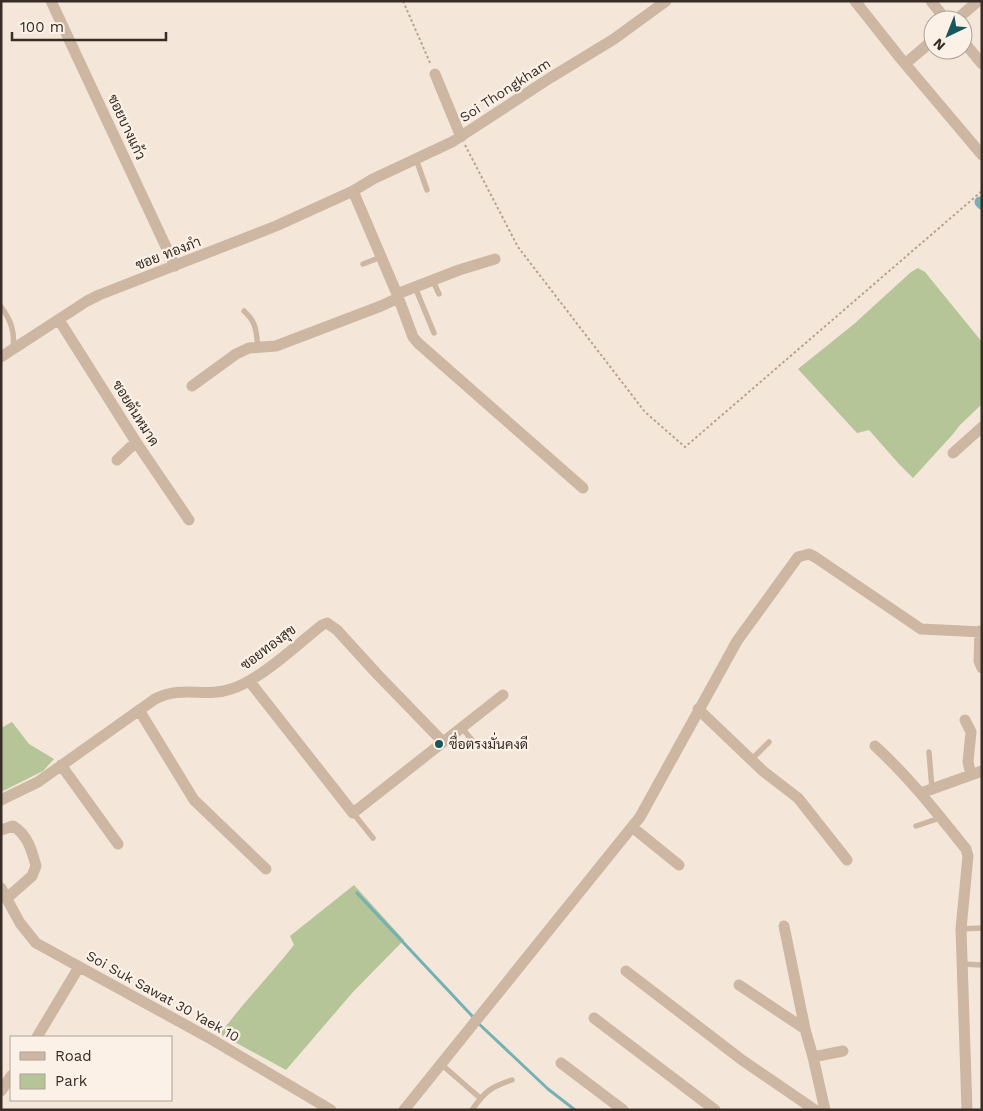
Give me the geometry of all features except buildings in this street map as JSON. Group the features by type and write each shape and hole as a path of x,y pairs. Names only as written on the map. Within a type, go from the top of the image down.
{"street":[{"name":"ซอยบางแก้ว","path":"51,1 175,266"},
{"name":"Soi Thongkham","path":"353,191 458,138 550,78 614,40 666,1"},
{"path":"855,1 982,156"},
{"path":"968,10 978,1"},
{"path":"905,64 923,49"},
{"path":"973,53 982,64"},
{"path":"435,74 458,138"},
{"name":"ซอย ทองภํา","path":"1,357 98,295 276,226 353,191"},
{"path":"353,191 398,296 413,337 583,488"},
{"path":"192,386 236,354 249,348 276,346 381,306 432,279 495,259"},
{"name":"ซอยตันหมาด","path":"59,320 136,442 189,520"},
{"path":"953,453 982,427"},
{"path":"117,460 136,442"},
{"path":"404,1110 632,827 652,797 732,649 749,622 798,556 809,554 815,557 921,629 981,631 979,661 982,668"},
{"name":"ซอยทองสุข","path":"1,800 38,782 139,710 166,694 178,691 219,692 250,682 322,625 328,623 337,630 443,742"},
{"path":"250,682 353,814 503,695"},
{"path":"698,709 751,760 798,798 847,860"},
{"path":"139,710 194,800 266,869"},
{"path":"926,791 976,773 968,762 971,732 965,720"},
{"path":"875,746 926,791 940,818 966,849 968,856 961,929 967,1110"},
{"path":"61,765 118,844"},
{"path":"1,830 13,826 18,829 31,847 36,866 32,876 5,902"},
{"path":"632,827 679,865"},
{"name":"Soi Suk Sawat 30 Yaek 10","path":"5,902 36,943 210,1039 331,1110"},
{"path":"784,926 804,1029 826,1110"},
{"path":"38,1036 79,967"},
{"path":"626,971 742,1060 814,1110"},
{"path":"739,985 804,1029"},
{"path":"594,1018 715,1110"},
{"path":"813,1058 843,1051"},
{"path":"561,1063 623,1110"},
{"path":"1,1091 10,1078"}],"lane":[{"path":"416,159 427,190"},
{"path":"363,264 381,257"},
{"path":"432,279 439,294"},
{"path":"415,287 434,333"},
{"path":"1,307 10,319 13,330 13,348"},
{"path":"244,311 253,319 258,348"},
{"path":"462,728 477,746"},
{"path":"751,760 769,742"},
{"path":"926,791 929,752"},
{"path":"353,814 373,838"},
{"path":"916,826 940,818"},
{"path":"961,929 982,928"},
{"path":"962,964 982,965"},
{"path":"440,1064 480,1098"},
{"path":"472,1110 480,1098 493,1086 512,1080"}],"path":[{"path":"403,1 435,74"},
{"path":"458,138 518,247 645,412 685,447 982,191"}],"green space":[{"path":"918,268 925,272 982,342 982,404 959,426 913,478 869,430 857,433 798,369 854,324 911,272"},
{"path":"12,722 29,744 54,759 43,771 1,792 1,728"},
{"path":"354,885 404,940 353,992 286,1070 220,1034 294,945 290,936"}],"waterway":[{"path":"357,893 474,1018"},
{"path":"478,1023 548,1089 575,1110"}],"place":[{"name":"ซื่อตรงมั่นคงดี","path":"439,744"}]}
